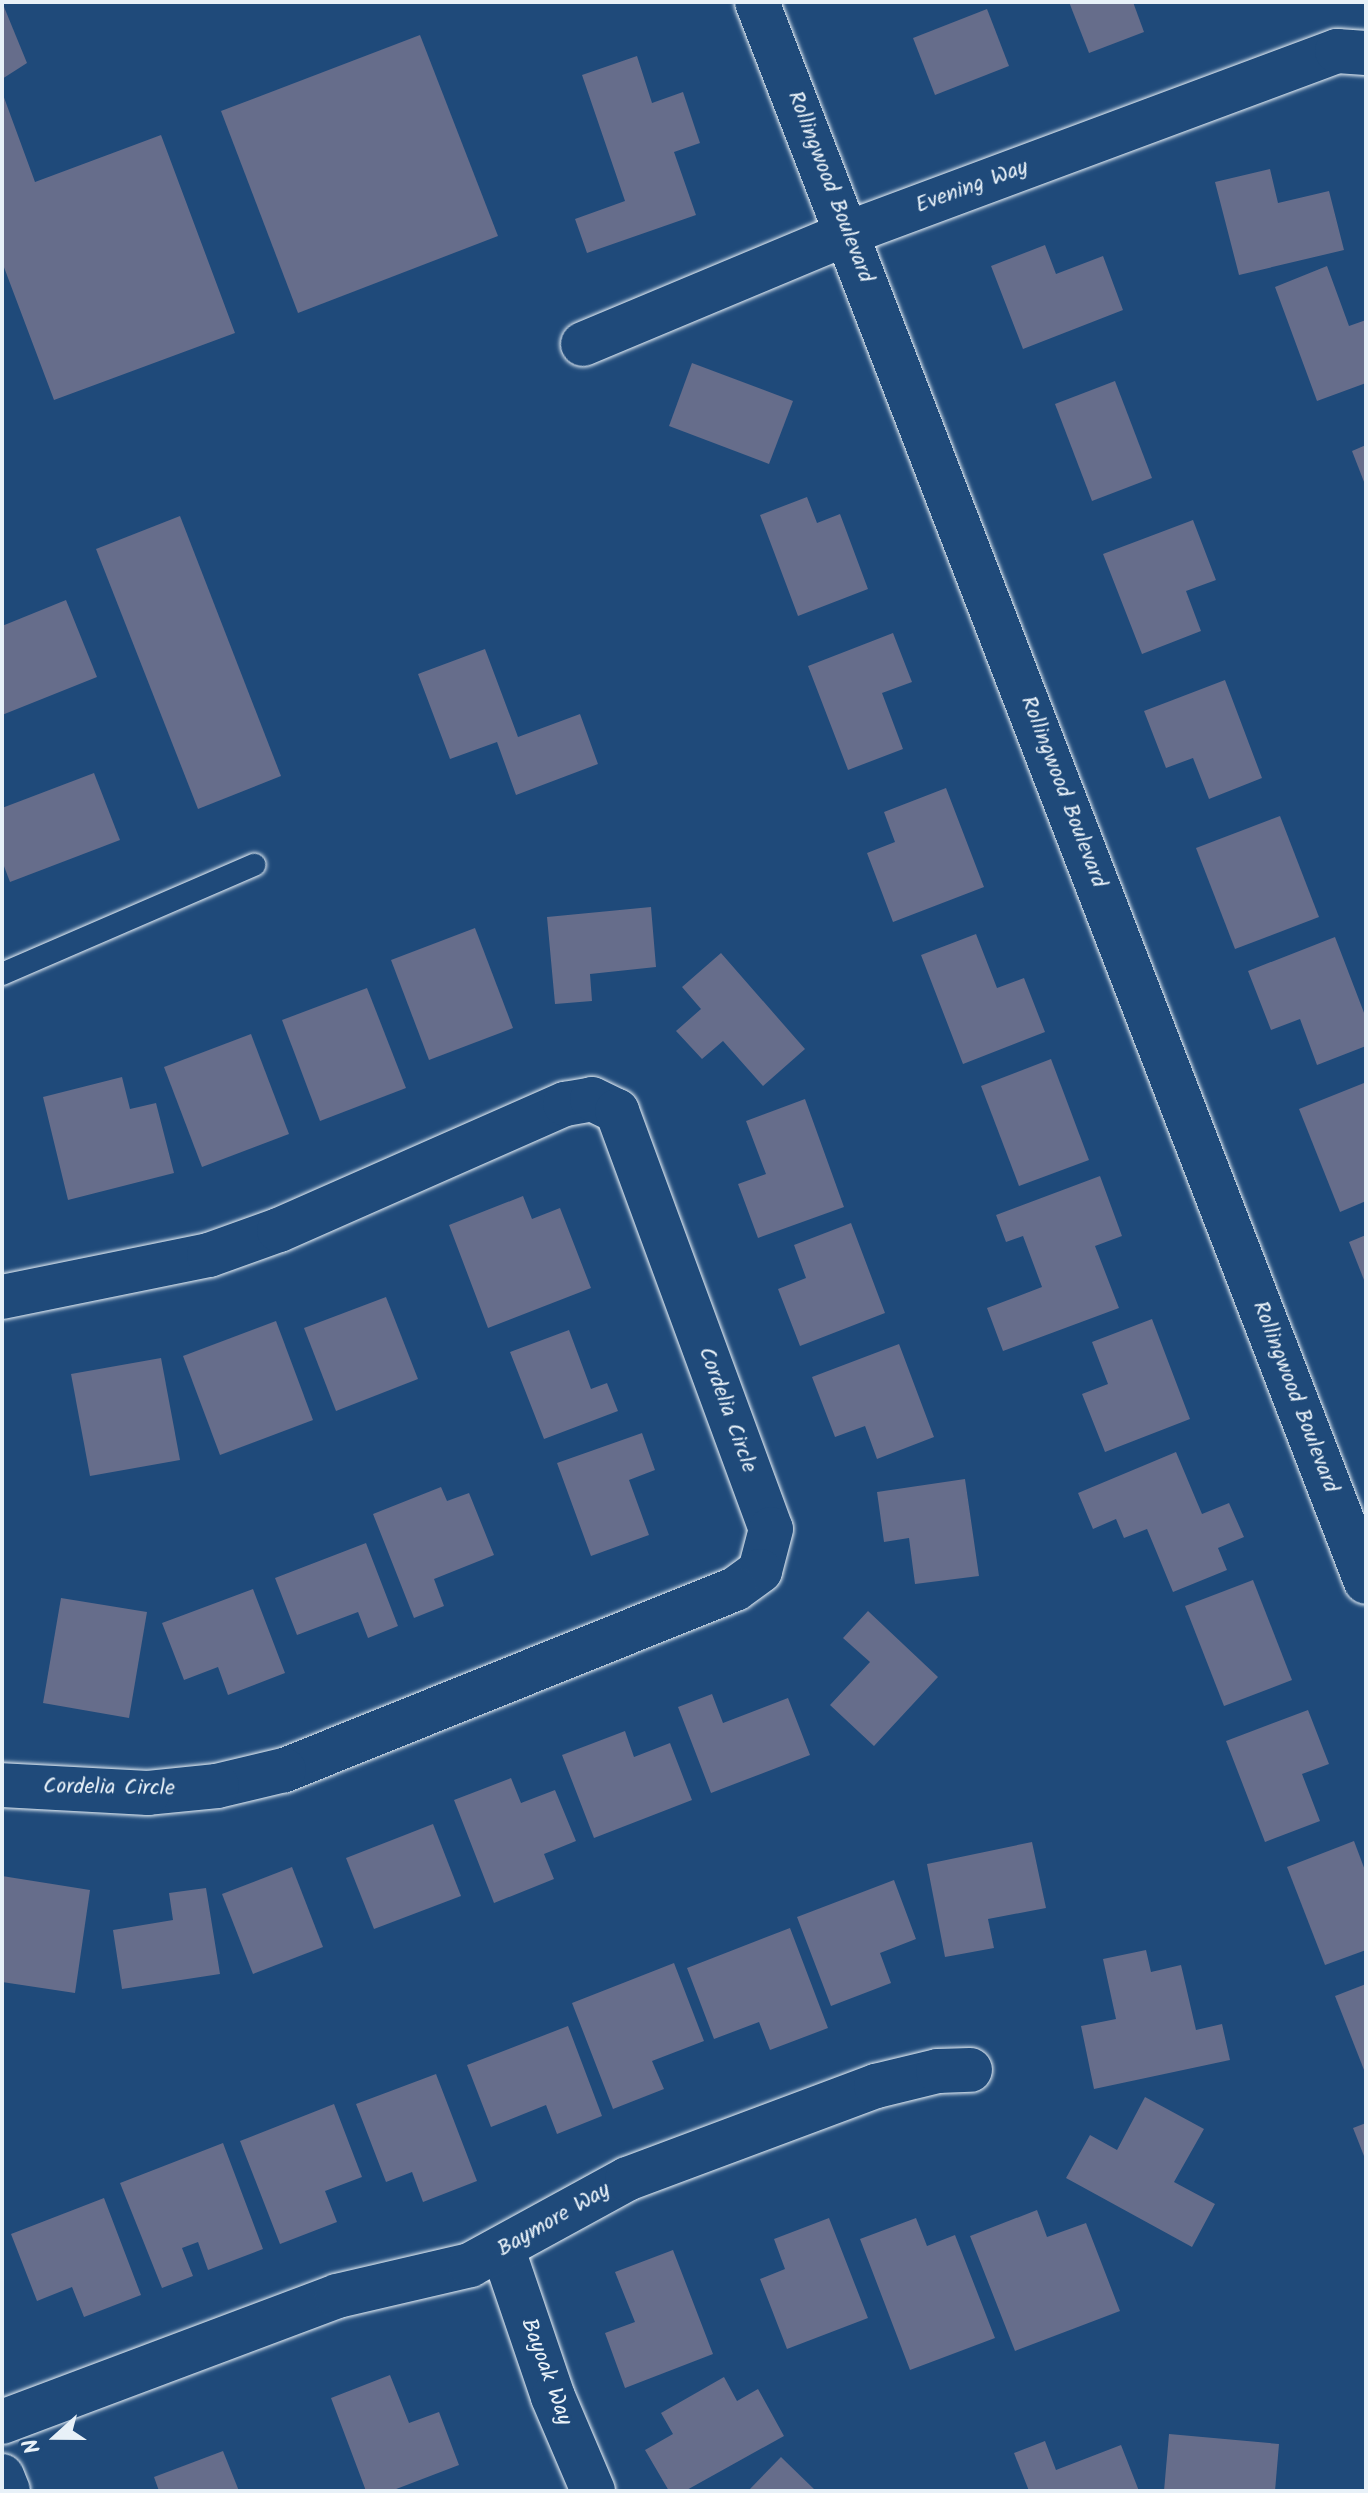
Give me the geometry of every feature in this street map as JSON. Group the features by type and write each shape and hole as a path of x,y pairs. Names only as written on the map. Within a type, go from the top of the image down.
{"street":[{"name":"Rollingwood Boulevard","path":"757,2 1366,1582"},
{"name":"Evening Way","path":"583,344 848,233 1337,51 1366,53"},
{"name":"Cordelia Circle","path":"2,1297 209,1255 279,1230 565,1104 592,1099 617,1111 771,1529 760,1571 735,1589 284,1770 217,1786 148,1793 2,1785"},
{"name":"Baymore Way","path":"2,2422 337,2296 470,2265 503,2250 627,2179 876,2086 938,2071 970,2070"},
{"name":"Bayoak Way","path":"503,2250 553,2397 593,2491"},
{"path":"2,2476 8,2491"}],"lane":[{"path":"2,974 254,865"}],"building":[{"path":"2,2 27,63 2,79"},
{"path":"1069,2 1133,2 1144,32 1089,53"},
{"path":"987,9 1009,66 935,95 913,38"},
{"path":"420,35 498,236 298,313 221,111"},
{"path":"637,56 652,103 683,92 700,143 674,152 696,215 587,253 575,219 625,201 582,75"},
{"path":"2,92 35,182 161,135 235,333 54,400 2,262"},
{"path":"1270,169 1278,203 1329,191 1344,250 1239,275 1215,182"},
{"path":"1045,245 1056,274 1103,256 1123,310 1023,349 991,266"},
{"path":"1327,266 1349,326 1366,320 1366,383 1317,401 1275,287"},
{"path":"692,363 793,401 769,464 669,426"},
{"path":"1115,381 1152,478 1092,501 1055,404"},
{"path":"1366,445 1366,487 1352,451"},
{"path":"807,497 817,523 840,514 868,589 798,616 760,515"},
{"path":"180,516 281,776 198,809 96,549"},
{"path":"1193,520 1216,580 1186,591 1201,631 1142,654 1103,554"},
{"path":"66,600 97,677 2,715 2,626"},
{"path":"893,633 912,682 882,693 903,749 848,770 808,666"},
{"path":"485,649 518,737 580,714 598,764 516,795 497,742 450,759 418,674"},
{"path":"1225,680 1262,778 1209,799 1193,758 1166,768 1144,711"},
{"path":"94,773 120,840 10,882 2,861 2,808"},
{"path":"946,788 984,887 893,922 867,853 895,842 884,812"},
{"path":"1280,816 1319,917 1235,949 1196,848"},
{"path":"651,907 656,967 590,974 592,1001 555,1004 547,917"},
{"path":"475,928 513,1028 429,1060 391,960"},
{"path":"976,934 997,988 1024,978 1045,1032 963,1064 921,955"},
{"path":"1335,937 1366,1018 1366,1046 1317,1065 1300,1019 1271,1030 1248,971"},
{"path":"721,953 805,1049 763,1086 723,1041 702,1059 676,1031 701,1009 682,987"},
{"path":"367,988 406,1088 320,1121 282,1020"},
{"path":"251,1034 289,1134 202,1167 164,1067"},
{"path":"1051,1059 1089,1160 1019,1186 981,1086"},
{"path":"122,1077 130,1109 156,1103 174,1173 68,1200 43,1097"},
{"path":"1364,1083 1366,1201 1340,1212 1299,1109"},
{"path":"805,1099 844,1207 758,1238 738,1184 766,1174 746,1121"},
{"path":"1100,1176 1122,1236 1095,1246 1119,1308 1003,1351 987,1308 1042,1287 1023,1236 1006,1242 996,1215"},
{"path":"523,1196 532,1219 560,1208 591,1288 488,1328 449,1225"},
{"path":"851,1223 885,1313 800,1346 778,1289 806,1278 794,1245"},
{"path":"1366,1235 1366,1285 1349,1242"},
{"path":"386,1297 418,1379 336,1411 304,1328"},
{"path":"1152,1319 1190,1419 1105,1452 1082,1394 1108,1384 1092,1342"},
{"path":"276,1321 313,1420 220,1455 183,1356"},
{"path":"569,1330 591,1389 607,1383 618,1411 544,1439 510,1352"},
{"path":"899,1344 934,1437 877,1459 865,1426 835,1437 812,1377"},
{"path":"161,1358 180,1460 90,1476 71,1374"},
{"path":"642,1433 655,1470 629,1480 649,1535 591,1556 557,1463"},
{"path":"1176,1452 1202,1514 1229,1503 1244,1537 1218,1548 1227,1570 1173,1592 1147,1529 1124,1538 1116,1519 1093,1529 1078,1493"},
{"path":"965,1479 979,1576 915,1584 909,1538 884,1542 877,1492"},
{"path":"441,1487 447,1501 469,1493 494,1555 434,1579 444,1606 414,1618 373,1514"},
{"path":"366,1543 398,1626 368,1638 358,1612 297,1635 275,1578"},
{"path":"1253,1580 1292,1680 1224,1706 1185,1606"},
{"path":"253,1589 285,1673 228,1695 218,1667 184,1680 162,1623"},
{"path":"61,1598 147,1612 129,1718 43,1703"},
{"path":"868,1611 938,1677 874,1746 830,1705 870,1662 843,1638"},
{"path":"712,1694 723,1723 788,1698 810,1755 711,1793 678,1707"},
{"path":"1308,1710 1329,1764 1302,1774 1320,1821 1265,1842 1226,1741"},
{"path":"625,1731 634,1757 670,1743 692,1800 594,1838 562,1755"},
{"path":"511,1778 521,1803 555,1790 576,1841 544,1854 554,1879 494,1903 454,1800"},
{"path":"433,1824 461,1896 374,1929 346,1858"},
{"path":"1354,1841 1366,1873 1366,1950 1325,1965 1287,1867"},
{"path":"1032,1842 1046,1908 988,1919 994,1948 945,1957 927,1864"},
{"path":"292,1867 323,1947 253,1974 222,1894"},
{"path":"2,1876 90,1890 75,1993 2,1982"},
{"path":"894,1880 916,1939 880,1953 891,1983 831,2006 797,1917"},
{"path":"206,1888 220,1974 122,1989 113,1930 173,1920 169,1893"},
{"path":"790,1928 828,2028 770,2050 759,2022 714,2039 687,1968"},
{"path":"1146,1950 1151,1972 1181,1965 1196,2030 1222,2024 1230,2060 1094,2089 1081,2026 1116,2019 1103,1959"},
{"path":"674,1963 704,2041 652,2061 664,2089 613,2109 572,2003"},
{"path":"1366,1984 1366,2075 1335,1996"},
{"path":"568,2026 602,2116 557,2134 546,2105 491,2127 467,2065"},
{"path":"436,2074 477,2181 423,2202 412,2172 386,2182 356,2104"},
{"path":"1145,2097 1204,2129 1174,2182 1215,2204 1192,2247 1066,2178 1090,2135 1117,2150"},
{"path":"334,2104 362,2177 325,2191 337,2222 280,2244 240,2141"},
{"path":"1366,2123 1366,2161 1353,2128"},
{"path":"223,2143 263,2249 208,2270 198,2242 182,2248 193,2276 162,2288 120,2183"},
{"path":"104,2198 141,2295 84,2317 72,2287 37,2301 11,2234"},
{"path":"1037,2210 1047,2237 1086,2223 1120,2311 1015,2351 970,2236"},
{"path":"829,2218 868,2318 787,2349 760,2279 785,2269 774,2239"},
{"path":"916,2218 927,2246 955,2235 995,2338 910,2370 860,2239"},
{"path":"673,2250 713,2354 625,2388 605,2333 635,2322 615,2272"},
{"path":"390,2375 409,2423 439,2412 459,2465 391,2491 366,2491 331,2398"},
{"path":"724,2377 737,2401 758,2389 784,2436 685,2491 669,2491 645,2450 673,2434 661,2413"},
{"path":"1169,2434 1279,2444 1275,2491 1164,2491"},
{"path":"1045,2441 1056,2470 1121,2445 1139,2491 1029,2491 1014,2453"},
{"path":"223,2451 239,2491 159,2491 154,2477"},
{"path":"781,2457 816,2491 748,2491"}]}
